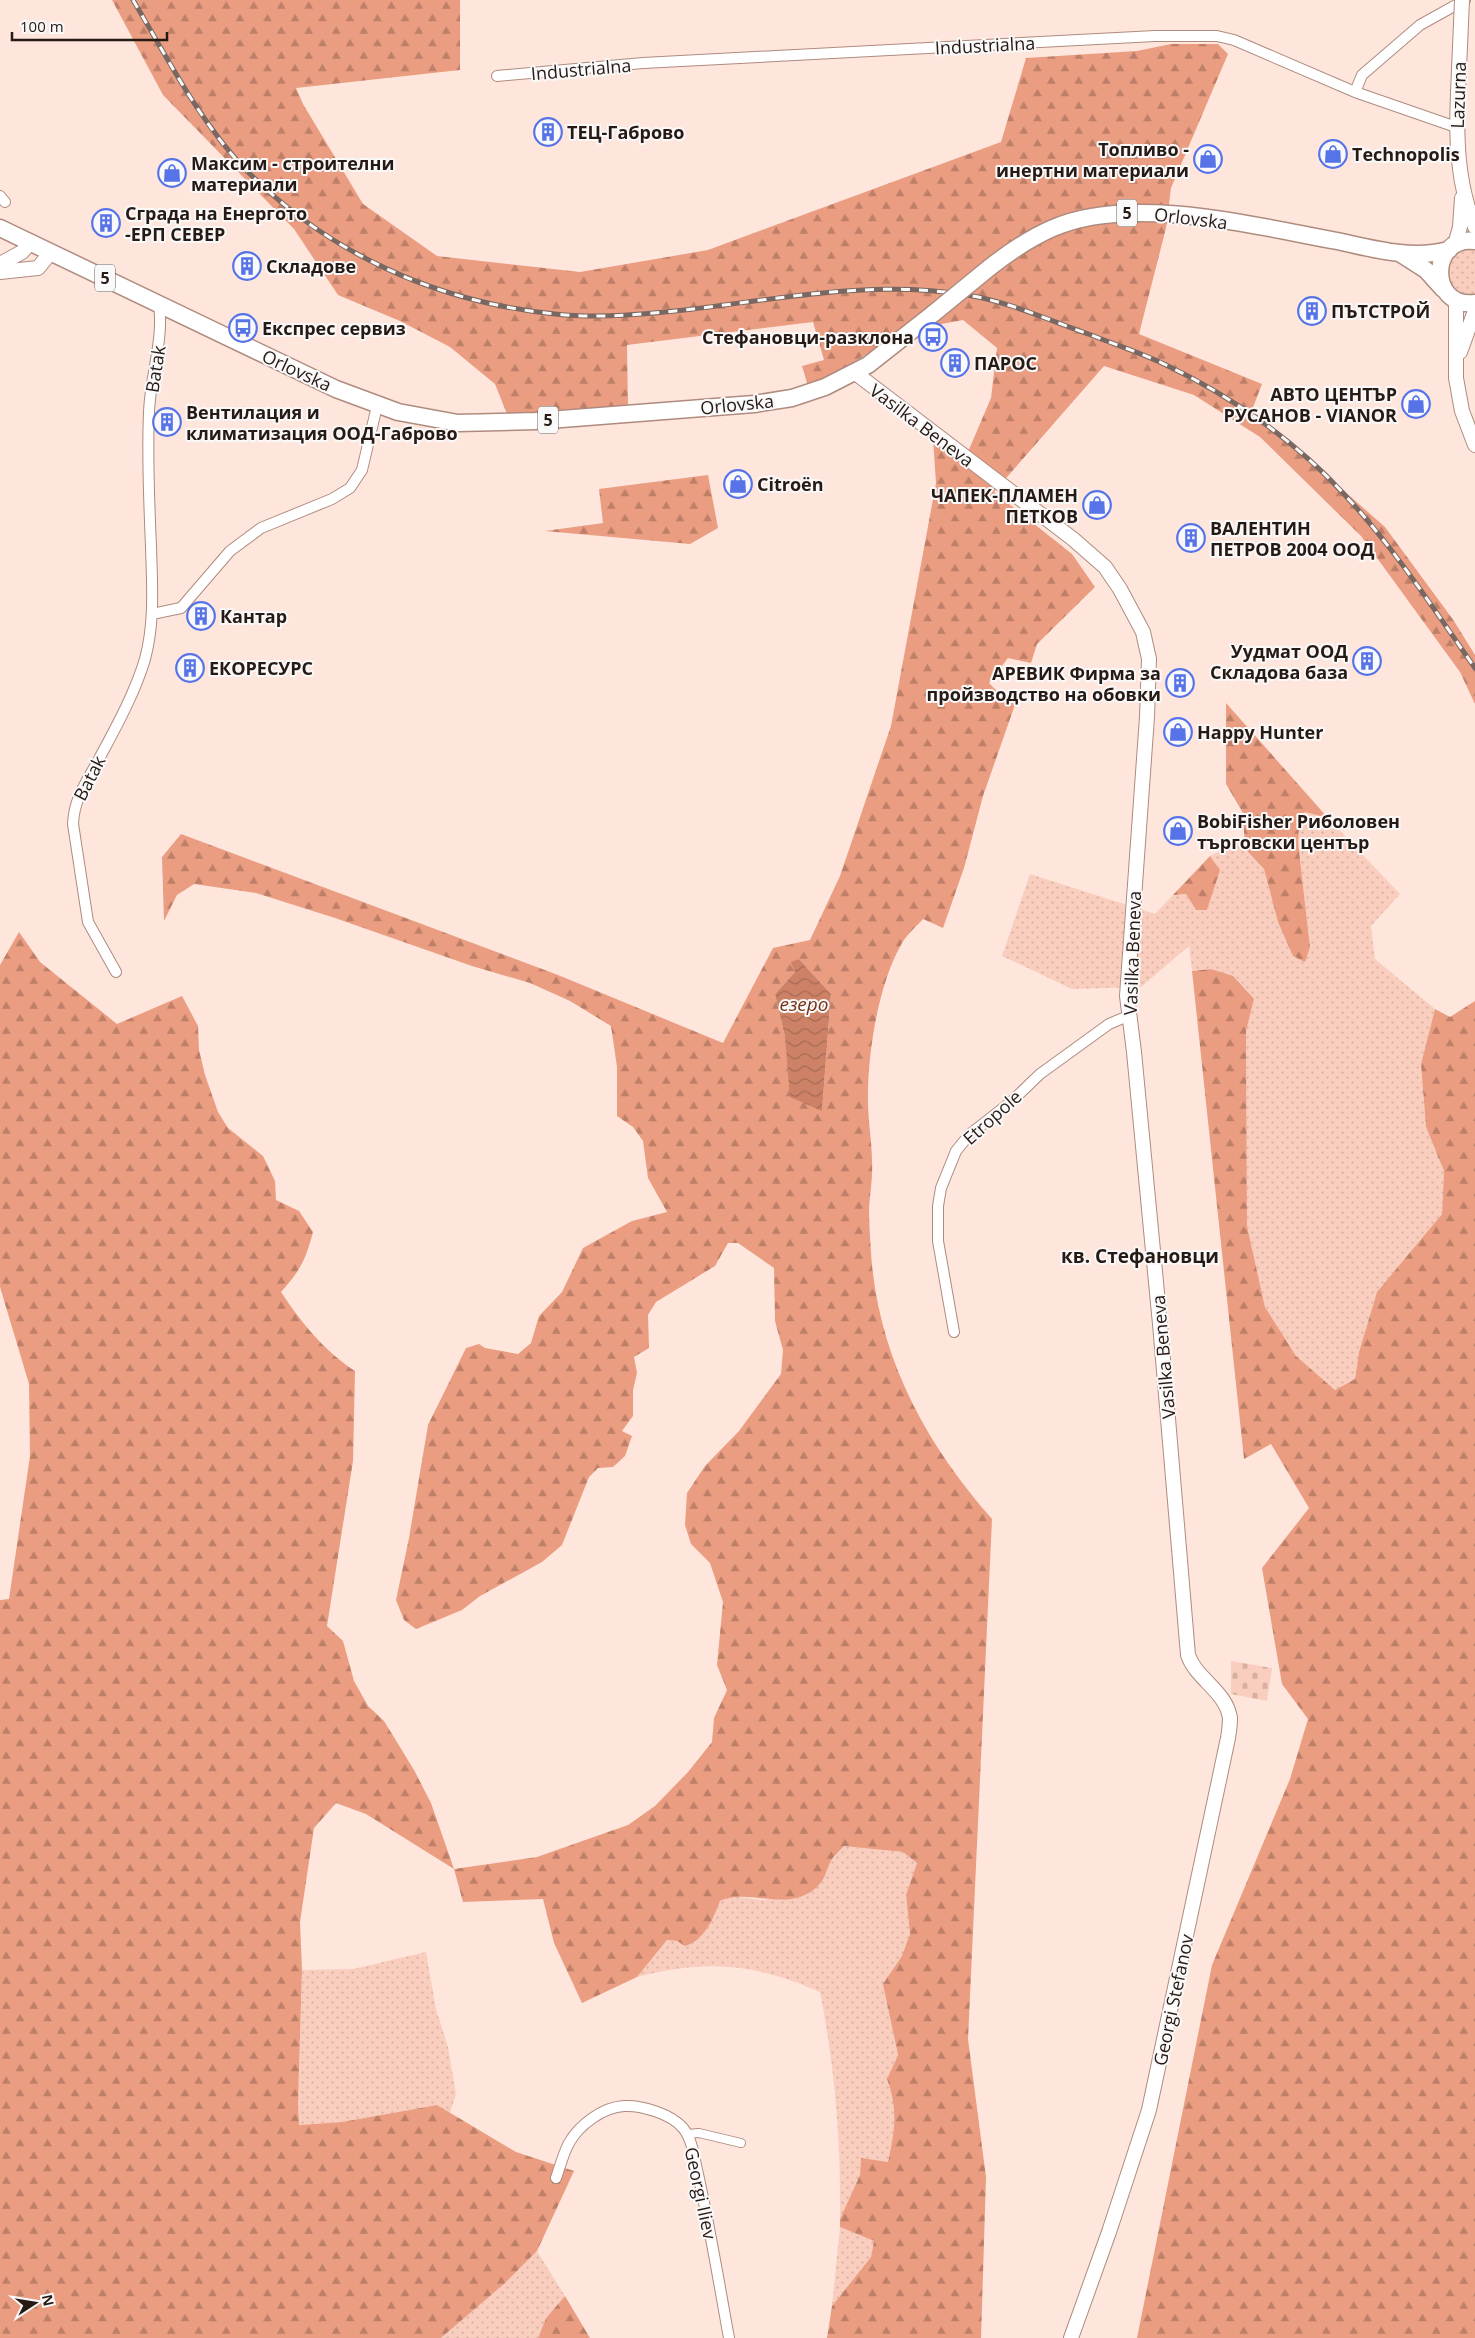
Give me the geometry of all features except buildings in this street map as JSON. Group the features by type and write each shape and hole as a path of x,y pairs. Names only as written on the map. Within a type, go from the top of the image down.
{"main road":[{"name":"Orlovska","path":"31,242 336,389 377,406 420,418 458,423 536,421 768,402 808,393 854,372 888,351 988,268 1053,228 1091,217 1138,212 1194,217 1401,254 1427,254 1452,247"},
{"name":"5","path":"0,228 31,242"},
{"name":"5","path":"1452,247 1462,242 1475,242"},
{"path":"1452,247 1440,267 1440,276 1452,297 1475,303"},
{"name":"Orlovska","path":"1401,254 1426,270 1452,297"}],"street":[{"path":"1355,92 1362,75 1420,25 1463,0"},
{"name":"Lazurna","path":"1452,247 1460,227 1463,189 1456,127 1463,0"},
{"name":"Industrialna","path":"497,76 663,62 1155,36 1217,36 1240,41 1355,92 1456,127"},
{"name":"Lazurna","path":"1463,189 1475,227"},
{"path":"0,264 22,252 31,242"},
{"path":"0,272 38,268 51,252"},
{"path":"1452,297 1456,378 1462,411 1475,445"},
{"name":"Batak","path":"116,972 88,922 72,824 78,795 113,732 138,677 151,633 148,448 151,390 161,321 159,304"},
{"path":"1456,362 1475,311"},
{"name":"Vasilka Beneva","path":"854,372 1086,549 1105,567 1143,632 1147,644 1149,678 1127,996 1159,1314 1186,1641 1191,1666"},
{"path":"152,614 181,608 230,551 261,528 332,499 350,488 362,470 377,406"},
{"name":"Etropole","path":"954,1332 938,1241 938,1206 951,1160 969,1135 1011,1102 1040,1074 1109,1024 1128,1016"},
{"name":"Georgi Stefanov","path":"1071,2338 1109,2232 1149,2110 1228,1738 1230,1718 1226,1706 1191,1666"},
{"name":"Georgi Iliev","path":"556,2178 566,2149 575,2134 597,2115 610,2109 623,2106 654,2112 678,2123 687,2134 702,2195 729,2338"},
{"path":"687,2134 699,2133 741,2143"}],"green space":[{"path":"112,0 460,0 460,70 296,88 303,104 363,204 437,256 580,272 708,250 1001,142 1026,58 1137,51 1171,44 1218,44 1228,54 1171,188 1166,228 1139,334 1262,384 1252,410 1385,527 1454,621 1475,655 1475,704 1460,672 1361,536 1260,437 1194,395 1104,366 994,492 1072,554 1095,587 1037,644 1031,663 1008,658 989,683 1002,696 1017,699 983,796 964,868 943,928 923,919 903,941 893,961 880,1000 869,1064 868,1084 872,1168 869,1208 871,1253 875,1291 883,1327 909,1396 926,1429 968,1490 992,1519 968,2039 986,2177 981,2338 827,2338 832,2306 871,2257 874,2241 840,2227 840,2219 860,2175 861,2158 888,2162 894,2110 887,2079 898,2055 883,1984 902,1956 910,1934 906,1895 917,1863 903,1852 844,1846 832,1859 821,1883 808,1894 782,1900 743,1897 720,1901 707,1928 698,1939 685,1946 677,1941 667,1940 637,1977 582,2003 554,1943 543,1899 463,1902 454,1869 537,1857 628,1825 655,1806 688,1772 712,1742 714,1718 727,1690 717,1665 723,1602 710,1563 691,1544 685,1525 687,1493 705,1466 739,1431 781,1374 783,1350 775,1321 774,1268 738,1243 728,1243 715,1266 656,1302 648,1315 649,1348 634,1357 637,1373 633,1390 633,1416 622,1431 632,1436 625,1456 613,1467 598,1468 589,1477 562,1545 542,1562 480,1596 462,1610 416,1629 404,1620 396,1600 409,1538 428,1425 466,1348 479,1344 485,1348 518,1354 531,1343 539,1316 562,1292 583,1248 632,1221 667,1212 648,1178 643,1141 633,1127 617,1116 617,1067 611,1026 570,1001 530,983 472,966 335,918 256,893 194,884 177,895 164,921 162,857 181,834 558,975 723,1043 773,948 810,940 840,876 891,726 936,483 933,439 968,452 991,398 997,348 963,320 936,325 882,345 809,389 802,366 824,360 813,322 627,345 628,409 509,419 495,384 450,347 400,321 338,295 294,229 163,95","holes":["799,959 831,994 822,1111 785,1037 775,994 795,972"]},
{"path":"1475,249 1475,295 1456,289 1450,282 1448,275 1448,267 1452,259 1459,253"},
{"path":"708,475 718,528 690,544 545,531 603,523 599,489"},
{"path":"1226,703 1328,818 1305,812 1300,816 1298,842 1310,947 1305,962 1293,956 1278,922 1264,869 1245,849 1243,813 1226,784"},
{"path":"1305,812 1328,818 1400,894 1371,926 1375,959 1435,1009 1421,1064 1426,1127 1444,1171 1442,1214 1377,1292 1359,1352 1355,1379 1335,1390 1296,1356 1265,1307 1247,1226 1246,1031 1254,999 1211,969 1192,971 1189,946 1141,987 1072,989 1002,956 1030,874 1155,914 1173,895 1186,894 1196,910 1207,910 1219,870 1210,856 1244,839 1245,850 1264,869 1278,922 1310,947 1298,842 1300,815"},
{"path":"1210,856 1220,870 1207,910 1196,910 1186,894 1173,895"},
{"path":"19,932 40,962 117,1024 182,996 198,1026 199,1050 205,1075 218,1112 228,1128 263,1156 275,1181 276,1200 299,1211 313,1232 302,1264 281,1292 323,1345 355,1371 353,1461 327,1626 343,1641 354,1681 368,1706 384,1721 414,1770 431,1803 454,1869 366,1814 336,1803 314,1828 300,1922 302,1970 299,2125 342,2122 437,2105 516,2152 574,2171 537,2251 504,2284 441,2338 0,2338 0,1600 9,1599 30,1456 29,1384 0,1287 0,965"},
{"path":"1211,969 1233,976 1254,999 1246,1031 1247,1226 1265,1307 1296,1356 1335,1390 1355,1379 1359,1352 1377,1292 1442,1214 1444,1171 1426,1127 1421,1064 1435,1009 1450,1017 1475,1001 1475,2338 1137,2338 1212,1965 1290,1779 1308,1719 1282,1684 1262,1568 1309,1508 1271,1444 1244,1459 1192,971"},
{"path":"1231,1661 1272,1668 1267,1701 1231,1694"},
{"path":"844,1846 903,1852 917,1863 906,1895 910,1934 903,1956 892,1971 887,2002 898,2055 887,2079 894,2110 893,2140 889,2162 861,2159 860,2175 840,2219 836,2105 830,2049 820,1992 773,1975 730,1967 686,1968 637,1977 667,1940 677,1941 685,1946 714,1918 720,1901 730,1896 765,1900 820,1885 832,1859"},
{"path":"426,1952 436,2009 448,2047 456,2094 450,2113 437,2105 342,2122 299,2125 302,1970 353,1969"},
{"path":"840,2227 874,2241 871,2257 832,2306"},
{"path":"537,2251 565,2296 546,2318 538,2338 441,2338 504,2284"},
{"path":"565,2296 590,2338 538,2338 546,2318"}],"water":[{"name":"езеро","path":"799,959 831,994 822,1111 790,1097 785,1037 775,994 795,972 791,962"}],"railway":[{"path":"133,0 198,109 228,150 245,169 312,226 349,249 387,269 427,285 468,298 511,308 589,316 659,313 830,292 899,289 933,291 983,298 1015,307 1129,349 1166,365 1238,405 1283,437 1324,474 1379,534 1475,668"}],"place":[{"name":"ТЕЦ-Габрово","path":"548,132"},
{"name":"Technopolis","path":"1333,154"},
{"name":"Топливо - инертни материали","path":"1208,159"},
{"name":"Максим - строителни материали","path":"172,173"},
{"name":"Сграда на Енергото -ЕРП СЕВЕР","path":"106,223"},
{"name":"Складове","path":"247,266"},
{"name":"ПЪТСТРОЙ","path":"1312,311"},
{"name":"Експрес сервиз","path":"243,328"},
{"name":"Стефановци-разклона","path":"933,337"},
{"name":"ПАРОС","path":"955,363"},
{"name":"АВТО ЦЕНТЪР РУСАНОВ - VIANOR","path":"1416,404"},
{"name":"Вентилация и климатизация ООД-Габрово","path":"167,422"},
{"name":"Citroën","path":"738,484"},
{"name":"ЧАПЕК-ПЛАМЕН ПЕТКОВ","path":"1097,505"},
{"name":"ВАЛЕНТИН ПЕТРОВ 2004 ООД","path":"1191,538"},
{"name":"Кантар","path":"201,616"},
{"name":"Уудмат ООД Складова база","path":"1367,661"},
{"name":"ЕКОРЕСУРС","path":"190,668"},
{"name":"АРЕВИК Фирма за пройзводство на обовки","path":"1180,683"},
{"name":"Happy Hunter","path":"1178,732"},
{"name":"BobiFisher Риболовен търговски център","path":"1178,831"}],"district":[{"name":"кв. Стефановци","path":"1140,1256"}]}
